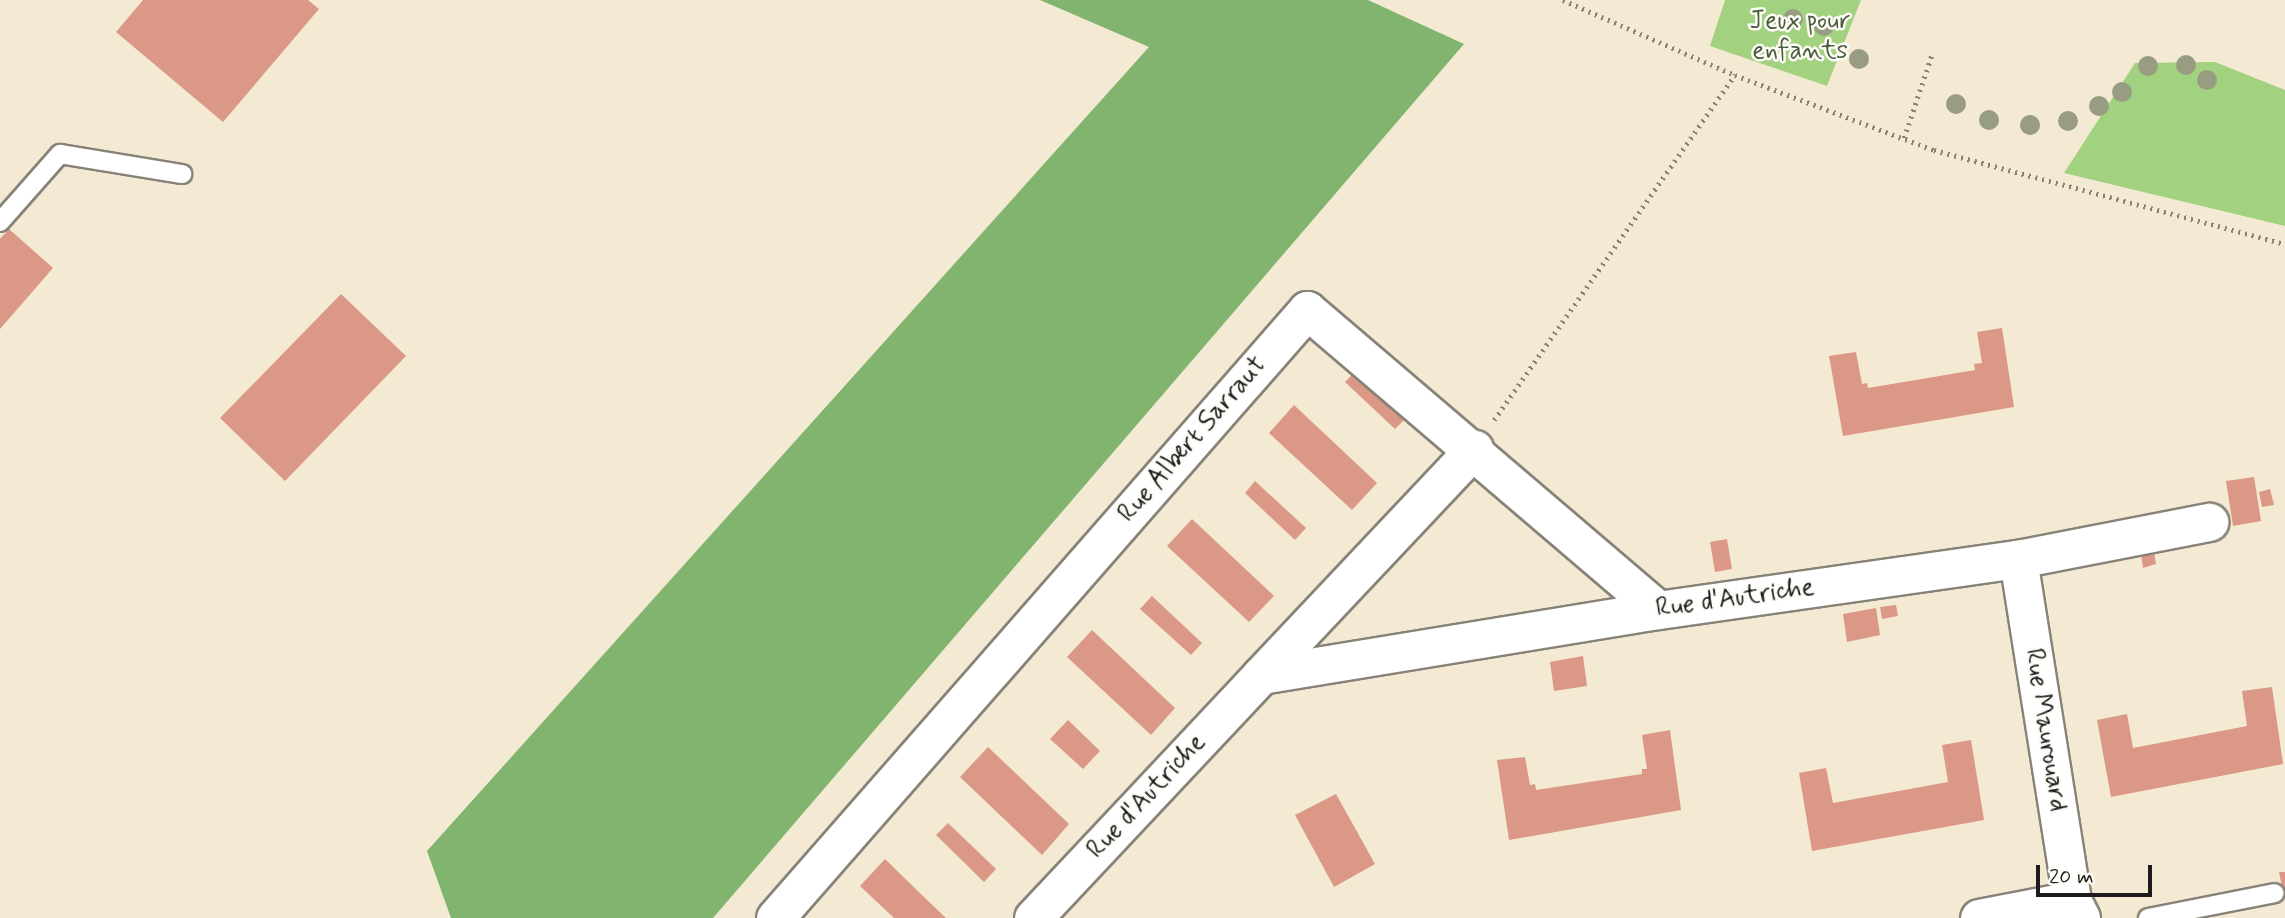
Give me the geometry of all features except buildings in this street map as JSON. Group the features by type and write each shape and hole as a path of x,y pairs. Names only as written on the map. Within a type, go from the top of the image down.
{"street":[{"name":"Rue Albert Sarraut","path":"775,918 1307,310 1474,449 1658,610"},
{"name":"Rue d'Autriche","path":"1033,918 1474,449"},
{"name":"Rue d'Autriche","path":"1261,676 1658,610 2018,559 2209,522"},
{"name":"Rue Maurouard","path":"1979,918 2076,909 2018,559"}],"lane":[{"path":"0,222 60,154 182,174"},
{"path":"2148,918 2275,893"}],"path":[{"path":"1563,0 1735,75 1904,138 2285,244"},
{"path":"1904,138 1932,54"},
{"path":"1474,449 1735,75"}],"green space":[{"path":"1040,0 1368,0 1464,44 713,918 451,918 427,851 1149,47"},
{"name":"Jeux pour enfants","path":"1725,0 1861,0 1827,86 1710,46"},
{"path":"2215,62 2285,90 2285,226 2064,173 2135,63"}]}
